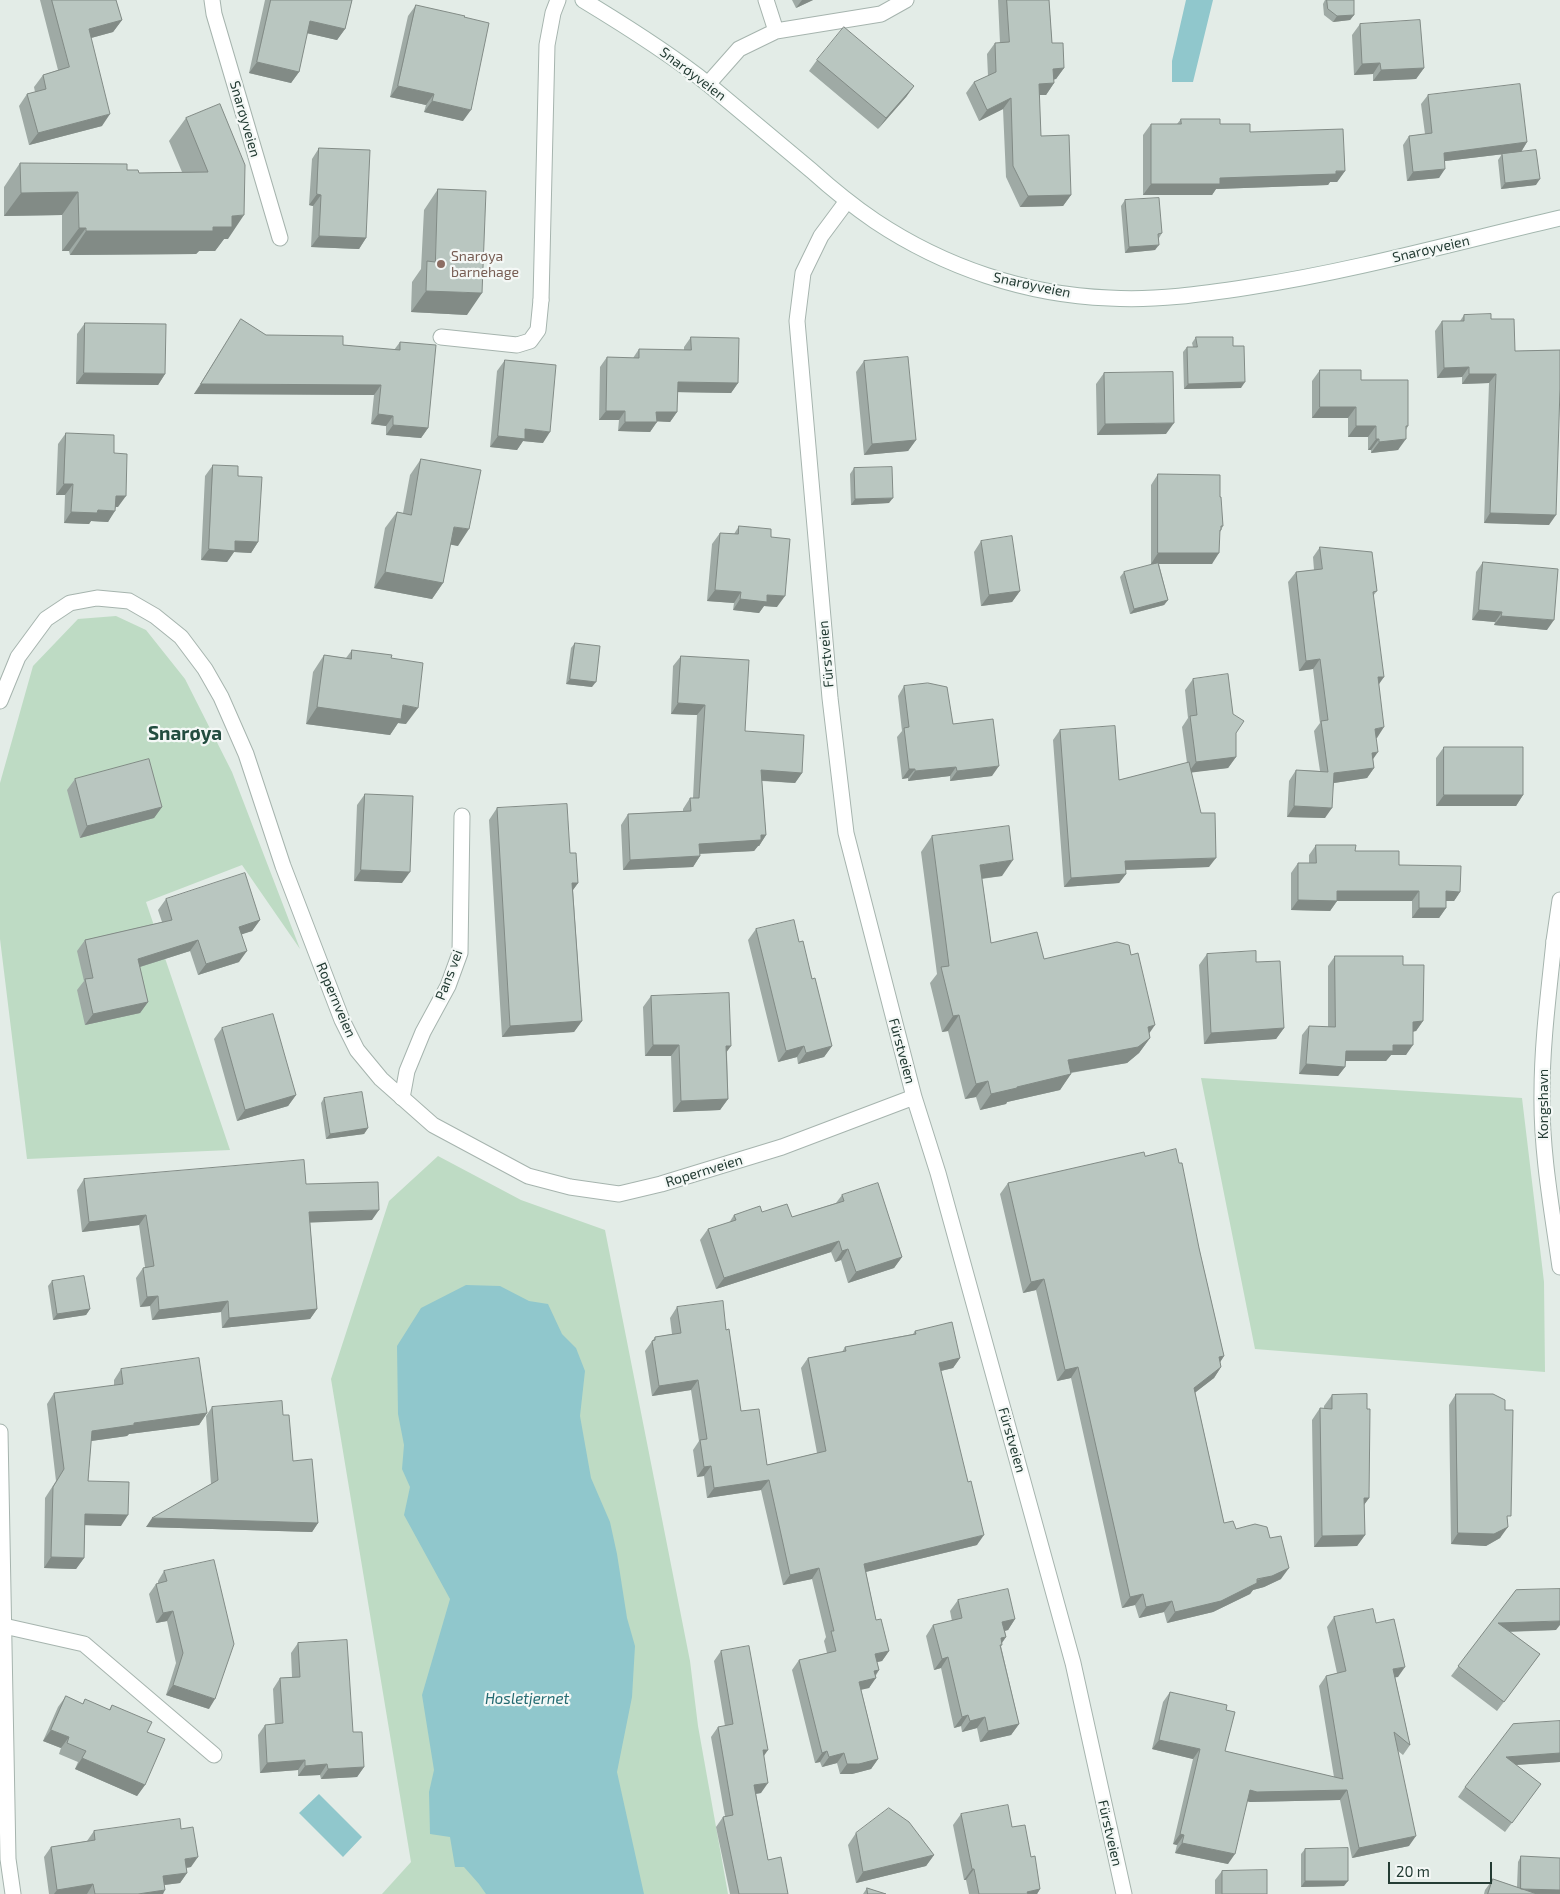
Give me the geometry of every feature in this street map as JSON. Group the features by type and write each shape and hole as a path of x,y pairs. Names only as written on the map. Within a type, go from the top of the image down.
{"street":[{"name":"Snarøyveien","path":"212,0 214,14 280,238"},
{"path":"441,337 517,344 530,341 538,330 541,300 547,45 553,13 558,0"},
{"name":"Snarøyveien","path":"583,0 670,55 708,84 847,201 875,222 912,244 949,262 1029,288 1109,298 1155,298 1216,292 1329,273 1560,218"},
{"path":"766,0 776,31"},
{"path":"708,84 740,49 776,31 881,14 906,0"},
{"name":"Fürstveien","path":"847,201 821,236 803,273 797,321 830,698 846,833 914,1097 938,1173 1074,1663 1124,1894"},
{"name":"Ropernveien","path":"0,702 18,657 46,620 70,603 97,598 129,601 156,616 180,637 205,669 221,697 246,754 283,866 342,1020 357,1050 381,1079 433,1126 528,1176 570,1187 619,1194 661,1184 782,1147 914,1097"},
{"name":"Pans vei","path":"402,1098 407,1071 423,1032 448,986 460,953 462,816"},
{"name":"Kongshavn","path":"1560,900 1557,942 1545,1033 1542,1093 1544,1148 1560,1267"},
{"path":"0,1432 8,1859 13,1894"},
{"path":"4,1626 84,1644 214,1755"}],"green space":[{"path":"116,616 146,630 185,679 232,772 300,949 242,865 146,902 230,1150 27,1159 0,939 0,783 33,666 78,619"},
{"path":"1201,1078 1522,1098 1544,1282 1545,1372 1255,1349"},
{"path":"438,1156 521,1200 605,1230 690,1661 698,1726 728,1894 382,1894 411,1862 331,1379 389,1201"}],"water":[{"path":"1186,0 1213,0 1193,82 1172,82 1172,61"},
{"name":"Hosletjernet","path":"466,1285 500,1286 529,1301 548,1304 562,1334 576,1348 585,1371 580,1416 591,1478 610,1522 627,1618 635,1646 632,1697 617,1772 644,1894 486,1894 464,1867 455,1867 450,1837 430,1834 429,1792 434,1770 422,1695 450,1599 404,1515 410,1487 402,1469 404,1445 398,1414 397,1346 421,1308"},
{"path":"319,1794 362,1837 343,1857 299,1813"}],"building":[{"path":"52,0 116,0 122,20 89,29 110,114 38,133 27,94 46,89 43,75 69,67"},
{"path":"271,0 352,0 345,29 310,21 299,72 257,62"},
{"path":"1007,0 1049,0 1052,43 1063,43 1064,68 1053,69 1054,83 1039,84 1041,136 1069,135 1071,195 1028,196 1013,166 1011,98 987,110 974,82 996,72 995,43 1009,42"},
{"path":"1327,0 1354,0 1354,15 1337,16 1328,9"},
{"path":"416,5 489,23 471,110 432,101 434,94 398,86"},
{"path":"1420,20 1424,68 1381,70 1380,63 1362,64 1360,24"},
{"path":"844,27 914,86 886,118 817,60"},
{"path":"1520,84 1527,142 1444,153 1445,169 1413,172 1409,136 1432,133 1428,95"},
{"path":"220,104 245,165 244,215 232,216 232,227 213,227 213,231 86,231 86,228 79,228 78,192 21,193 20,163 127,164 127,170 138,170 139,173 208,172 186,118"},
{"path":"1181,119 1220,119 1220,124 1250,124 1250,132 1343,129 1345,171 1336,171 1336,174 1220,178 1220,184 1151,184 1151,124 1181,124"},
{"path":"319,148 370,150 366,238 319,236 321,195 317,194"},
{"path":"1536,150 1540,179 1505,183 1502,154"},
{"path":"438,189 486,191 482,293 426,291 427,261 435,262"},
{"path":"1159,198 1162,233 1158,234 1159,245 1129,247 1125,200"},
{"path":"1491,314 1491,319 1514,319 1515,351 1560,350 1556,515 1490,513 1496,374 1469,374 1469,367 1444,368 1442,321 1464,321 1464,315"},
{"path":"241,319 266,335 343,336 343,345 400,350 400,342 436,345 428,428 393,425 393,416 378,414 381,385 201,384"},
{"path":"85,323 166,324 165,374 84,373"},
{"path":"691,337 739,338 738,383 678,382 677,412 656,412 657,422 625,422 625,411 606,411 607,357 639,358 639,349 691,350"},
{"path":"1196,337 1233,337 1233,346 1244,346 1245,382 1188,384 1187,347 1197,347"},
{"path":"908,357 916,440 872,444 864,361"},
{"path":"505,360 556,365 550,432 525,429 525,439 498,436"},
{"path":"1320,370 1361,370 1361,380 1408,380 1408,426 1406,426 1406,439 1379,442 1379,439 1376,439 1376,426 1356,426 1356,407 1320,407"},
{"path":"1173,372 1174,423 1105,424 1104,373"},
{"path":"66,433 114,435 114,453 127,454 126,496 116,496 115,511 98,510 97,513 71,512 73,484 64,484"},
{"path":"421,459 481,470 469,529 454,527 443,583 385,572 397,512 411,515"},
{"path":"213,465 238,466 238,476 262,477 258,542 235,541 235,551 209,549"},
{"path":"892,467 893,498 855,499 854,468"},
{"path":"1158,474 1220,475 1223,526 1221,526 1220,530 1219,553 1158,553"},
{"path":"739,526 771,529 771,537 790,539 785,596 767,595 767,602 740,599 741,592 715,590 720,533 738,534"},
{"path":"1012,536 1020,591 989,595 981,541"},
{"path":"1320,547 1372,552 1377,591 1373,592 1384,677 1378,677 1384,727 1375,729 1378,752 1372,753 1374,768 1334,773 1332,808 1294,806 1296,770 1328,772 1321,721 1328,720 1320,659 1306,661 1296,572 1322,569"},
{"path":"1483,562 1558,569 1554,620 1501,616 1502,612 1479,610"},
{"path":"1158,563 1168,600 1134,609 1124,572"},
{"path":"575,643 600,646 596,682 570,679"},
{"path":"352,650 392,655 391,658 423,663 418,708 403,705 401,719 317,707 324,655 351,659"},
{"path":"681,656 749,660 745,731 804,735 802,773 761,770 766,835 761,835 761,840 699,844 700,856 630,860 628,814 691,811 690,798 699,798 705,705 678,703"},
{"path":"1228,674 1233,714 1244,721 1236,733 1236,757 1196,762 1190,716 1197,715 1193,679"},
{"path":"928,683 947,687 953,724 993,719 999,766 957,771 956,767 915,771 915,769 909,769 904,728 909,727 904,686"},
{"path":"1115,726 1119,780 1189,762 1201,813 1215,813 1216,858 1125,861 1126,874 1071,878 1060,730"},
{"path":"1444,747 1523,747 1523,795 1444,795"},
{"path":"149,759 162,807 87,826 75,779"},
{"path":"365,794 413,796 410,872 361,870"},
{"path":"567,804 570,853 576,853 578,883 572,883 582,1021 510,1026 497,808"},
{"path":"1009,826 1013,860 980,865 991,943 1037,932 1044,959 1117,942 1129,945 1131,955 1138,953 1155,1025 1148,1027 1150,1038 1138,1047 1068,1060 1071,1074 991,1094 988,1081 976,1084 959,1015 953,1016 941,967 949,966 932,836"},
{"path":"1316,845 1356,845 1355,851 1399,851 1399,865 1461,866 1460,892 1446,891 1446,908 1419,908 1419,891 1337,891 1337,901 1298,900 1298,863 1316,863"},
{"path":"245,873 260,920 239,927 247,951 206,964 198,940 138,959 148,1002 93,1014 85,979 93,978 85,940 172,920 166,899"},
{"path":"794,920 799,942 803,941 812,979 815,978 832,1046 806,1053 804,1046 786,1051 756,929"},
{"path":"1256,951 1256,962 1280,961 1284,1028 1211,1033 1207,954"},
{"path":"1335,956 1403,956 1403,965 1424,965 1423,1021 1413,1022 1413,1045 1393,1045 1393,1051 1346,1051 1345,1067 1306,1064 1309,1026 1335,1027"},
{"path":"729,993 731,1046 726,1046 728,1099 681,1101 679,1045 653,1045 651,996"},
{"path":"273,1014 296,1095 245,1110 222,1028"},
{"path":"362,1092 368,1128 330,1134 324,1098"},
{"path":"1176,1149 1179,1163 1182,1163 1224,1356 1219,1357 1221,1367 1194,1388 1224,1523 1233,1521 1236,1529 1255,1524 1267,1527 1270,1538 1281,1536 1289,1568 1272,1576 1257,1579 1257,1583 1221,1601 1175,1612 1172,1601 1146,1607 1143,1594 1130,1597 1078,1367 1065,1370 1044,1279 1031,1282 1008,1183 1144,1152 1145,1156"},
{"path":"304,1160 306,1184 378,1182 379,1210 309,1212 317,1309 229,1318 228,1301 159,1310 158,1296 147,1297 143,1268 154,1266 146,1215 89,1222 84,1179"},
{"path":"878,1183 902,1257 856,1272 848,1249 842,1251 839,1241 724,1278 708,1229 736,1220 734,1215 760,1206 762,1212 787,1204 792,1217 844,1201 842,1195"},
{"path":"84,1276 90,1309 57,1314 52,1281"},
{"path":"723,1301 726,1330 729,1329 741,1411 759,1409 767,1465 826,1451 808,1358 846,1351 845,1347 916,1334 915,1331 952,1322 960,1358 939,1363 968,1482 971,1481 984,1535 864,1564 876,1620 881,1619 889,1651 875,1654 879,1670 874,1671 876,1678 859,1682 878,1759 859,1764 847,1764 844,1753 829,1757 827,1751 822,1753 799,1660 836,1651 831,1631 834,1631 819,1568 790,1575 769,1480 714,1488 711,1466 704,1467 700,1440 707,1439 698,1380 659,1386 652,1341 655,1340 655,1337 681,1333 677,1307"},
{"path":"199,1358 207,1413 92,1431 88,1481 129,1482 128,1515 85,1514 84,1558 51,1557 53,1487 64,1469 54,1393 123,1384 121,1369"},
{"path":"1367,1394 1367,1409 1370,1409 1369,1498 1364,1498 1365,1535 1322,1536 1320,1408 1332,1409 1332,1395"},
{"path":"1456,1394 1493,1394 1505,1400 1505,1410 1513,1410 1511,1516 1507,1516 1508,1527 1494,1534 1458,1533"},
{"path":"282,1401 283,1415 289,1415 293,1461 312,1459 318,1523 152,1518 218,1480 212,1407"},
{"path":"214,1560 234,1644 215,1699 173,1685 183,1653 173,1611 163,1613 156,1584 167,1581 164,1571"},
{"path":"1008,1589 1015,1619 1002,1622 1006,1637 1001,1638 1002,1645 1000,1645 1019,1724 988,1731 985,1717 970,1721 968,1715 962,1717 948,1657 942,1659 933,1625 962,1618 958,1600"},
{"path":"1560,1589 1560,1621 1498,1623 1540,1654 1504,1702 1458,1666 1516,1590"},
{"path":"1373,1609 1376,1623 1394,1619 1405,1667 1393,1669 1410,1745 1394,1732 1416,1836 1359,1848 1347,1790 1257,1792 1250,1790 1235,1854 1182,1843 1184,1835 1180,1834 1200,1749 1159,1740 1170,1692 1227,1705 1226,1710 1235,1712 1225,1751 1343,1779 1326,1676 1346,1671 1334,1617"},
{"path":"347,1640 353,1732 362,1732 364,1767 328,1769 327,1764 305,1766 305,1760 267,1763 265,1725 283,1723 280,1678 300,1677 298,1643"},
{"path":"749,1646 768,1750 763,1750 768,1783 754,1785 768,1860 781,1857 788,1894 739,1894 723,1817 733,1815 718,1727 733,1724 721,1651"},
{"path":"66,1696 83,1704 85,1699 110,1710 112,1705 152,1722 147,1732 165,1739 145,1785 82,1758 86,1751 67,1743 69,1737 51,1730"},
{"path":"1560,1721 1560,1753 1506,1757 1541,1784 1512,1823 1465,1787 1513,1724"},
{"path":"1008,1805 1012,1827 1025,1825 1031,1857 1035,1856 1040,1889 1027,1892 1028,1894 979,1894 961,1814"},
{"path":"889,1808 909,1822 934,1855 863,1872 856,1833"},
{"path":"180,1819 181,1829 193,1827 198,1857 185,1859 187,1873 163,1876 165,1890 138,1894 95,1894 93,1884 57,1890 51,1847 95,1840 94,1831"},
{"path":"1348,1848 1348,1881 1305,1881 1305,1849"},
{"path":"1521,1856 1560,1858 1560,1890 1521,1889"},
{"path":"1267,1870 1267,1894 1222,1894 1222,1871"},
{"path":"1493,1879 1537,1894 1488,1894"},
{"path":"867,1888 886,1894 868,1894"}],"place":[{"name":"Snarøya barnehage","path":"441,264"}],"district":[{"name":"Snarøya","path":"185,734"}]}
